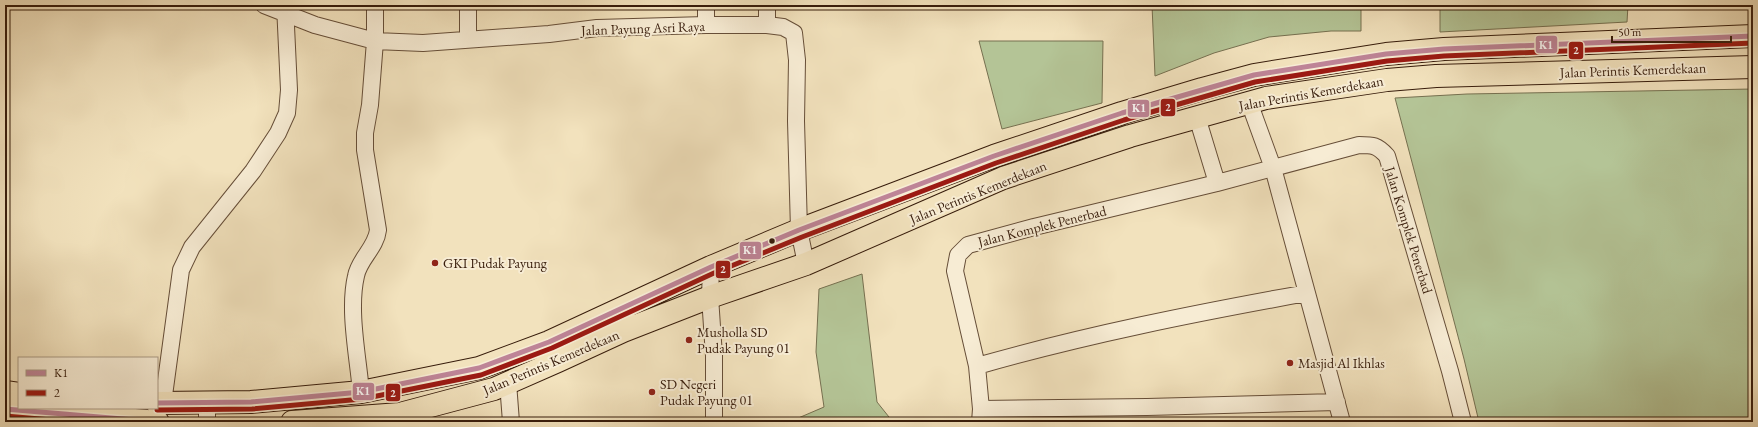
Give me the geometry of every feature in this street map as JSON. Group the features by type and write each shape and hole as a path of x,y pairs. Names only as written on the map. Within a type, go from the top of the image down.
{"highway":[{"name":"Jalan Perintis Kemerdekaan","path":"5,392 14,409 159,409 207,412 251,402 361,392 479,368 536,347 710,267 798,230 994,156 1122,113 1254,75 1386,54 1451,49 1753,36"},
{"name":"Jalan Perintis Kemerdekaan","path":"292,422 400,414 494,389 623,331 710,297 806,264 1003,178 1130,136 1249,102 1387,80 1436,76 1753,67"},
{"path":"1190,93 1197,117"}],"street":[{"name":"Jalan Payung Asri Raya","path":"264,5 285,9 315,25 367,39 423,43 549,34 596,28 706,25 767,25 783,27 794,33 796,46 798,230 806,264"},
{"path":"361,392 353,293 356,274 360,262 378,238 365,150 365,133 370,105 367,39 375,5"},
{"path":"468,5 468,39"},
{"path":"706,5 706,25"},
{"path":"767,5 767,25"},
{"path":"159,409 181,270 192,247 253,172 278,133 287,113 289,90 285,9"},
{"path":"286,36 291,31 296,30 347,43 367,39"},
{"path":"1249,102 1273,168 1342,422"},
{"path":"1197,117 1217,183"},
{"name":"Jalan Komplek Penerbad","path":"1337,402 1147,407 981,415 977,366 955,271 958,255 968,245 1042,225 1217,183 1359,145 1373,145 1381,149 1387,156 1435,318 1463,422"},
{"path":"710,267 710,297 714,356 714,422"},
{"path":"977,366 1038,349 1136,326 1307,292"},
{"path":"508,383 511,422"}],"green space":[{"path":"1152,5 1361,5 1361,31 1331,31 1269,37 1214,53 1155,76"},
{"path":"1440,5 1628,5 1627,22 1440,32"},
{"path":"1651,5 1753,5 1753,9 1651,8"},
{"path":"979,41 1103,41 1102,103 1002,129"},
{"path":"1753,89 1753,422 1479,422 1464,359 1395,98 1467,94"},
{"path":"862,274 877,402 893,422 789,422 824,407 816,352 819,289"}],"transit line":[{"name":"K1","path":"158,403 251,402 361,392 479,368 549,342 711,267 799,230 994,156 1122,113 1254,75 1386,54 1444,49 1753,36"},
{"name":"2","path":"157,410 252,409 362,399 481,375 552,348 714,273 802,237 996,163 1124,120 1255,82 1387,61 1444,56 1753,43"},
{"name":"K1","path":"5,409 158,422"},
{"name":"2","path":"5,416 75,422"}],"place":[{"name":"GKI Pudak Payung","path":"435,263"},
{"name":"Musholla SD Pudak Payung 01","path":"689,340"},
{"name":"Masjid Al Ikhlas","path":"1290,363"},
{"name":"SD Negeri Pudak Payung 01","path":"652,392"}]}
